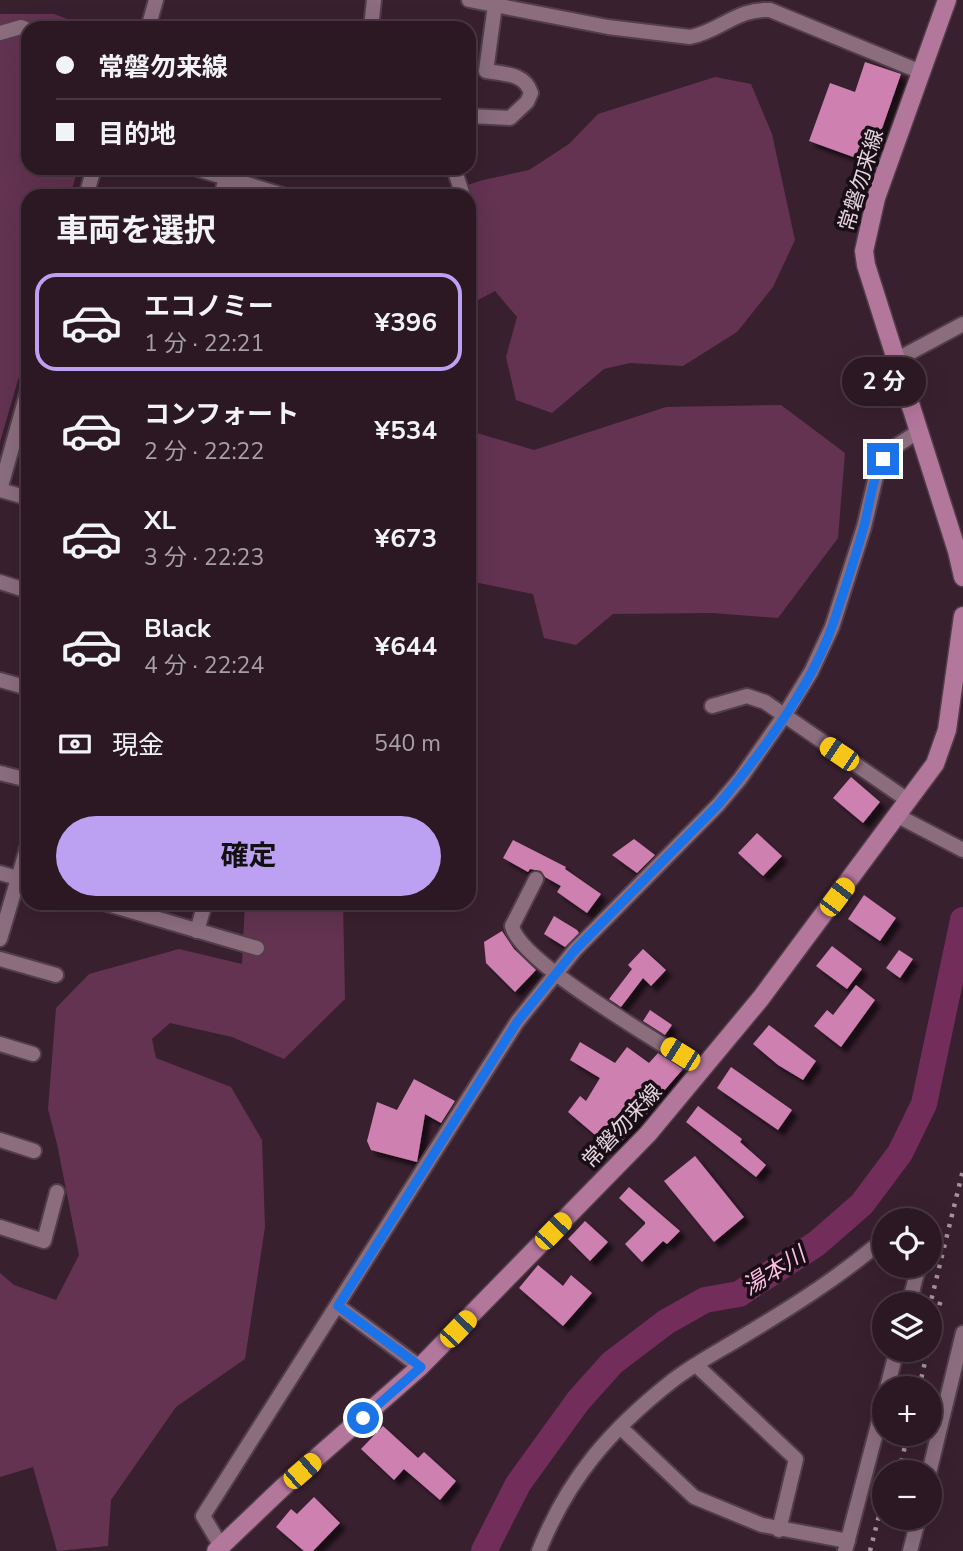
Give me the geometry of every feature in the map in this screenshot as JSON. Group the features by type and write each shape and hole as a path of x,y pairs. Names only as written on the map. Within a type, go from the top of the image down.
{"main road":[{"name":"常磐勿来線","path":"947,0 876,198 864,251 866,265 963,577"},
{"name":"常磐勿来線","path":"219,1549 282,1488 421,1367 648,1134 702,1072 761,998 935,764 945,740 963,616"}],"street":[{"path":"150,21 156,0"},
{"path":"372,21 374,0"},
{"path":"469,0 608,27 690,37 703,34 739,14 755,9 770,10 921,72"},
{"path":"476,117 510,118 527,102 531,93 528,84 519,76 486,71 495,5"},
{"path":"0,33 21,27"},
{"path":"233,175 268,189"},
{"path":"896,360 963,324"},
{"path":"21,417 0,490 21,496"},
{"path":"219,1549 203,1516 517,1022 554,975 605,918 718,805 740,779 784,716 811,672 832,627 864,527 878,468 890,450 919,431"},
{"path":"0,582 21,589"},
{"path":"0,680 21,686"},
{"path":"712,706 747,696 765,702 958,848"},
{"path":"0,773 21,778"},
{"path":"0,873 21,879"},
{"path":"536,878 512,926 519,942 554,975 680,1054 702,1072"},
{"path":"0,939 21,885"},
{"path":"127,910 257,948"},
{"path":"197,931 203,910"},
{"path":"0,959 56,975"},
{"path":"0,1044 33,1054"},
{"path":"0,1140 34,1151"},
{"path":"0,1227 44,1241 57,1192"},
{"path":"539,1551 551,1521 572,1484 601,1446 620,1427 673,1380 832,1281 872,1249"},
{"path":"338,1306 421,1367"},
{"path":"933,1460 960,1363 963,1333"},
{"path":"696,1365 796,1459 779,1530"},
{"path":"620,1427 694,1497 762,1525 846,1546 872,1446"},
{"path":"910,1551 916,1530"}],"shaded area":[{"path":"0,14 54,14 72,21 21,21 21,175 76,175 72,189 21,189 21,369 0,442"},
{"path":"715,77 751,84 772,134 795,240 773,287 737,332 683,366 630,363 604,369 552,413 516,400 506,357 517,317 495,291 476,301 476,189 455,189 529,170 569,144 598,114"},
{"path":"781,405 845,453 838,538 778,618 712,613 613,614 576,645 544,638 533,594 476,582 476,432 534,450 666,407"},
{"path":"245,910 343,910 345,999 284,1059 232,1037 170,1023 152,1039 156,1058 231,1087 262,1140 265,1227 245,1359 176,1407 111,1500 108,1546 57,1551 33,1467 0,1477 0,1273 14,1285 56,1300 79,1255 48,1109 56,1008 89,974 179,949 242,964"}],"building":[{"path":"865,62 901,74 870,163 809,141 830,83 855,92"},
{"path":"851,777 880,802 863,823 833,798"},
{"path":"757,833 782,856 763,876 738,853"},
{"path":"634,839 655,855 637,873 612,855"},
{"path":"513,840 566,867 565,869 601,894 587,913 557,892 561,886 545,877 541,871 530,869 528,872 503,858"},
{"path":"864,895 896,918 880,941 848,919"},
{"path":"554,916 579,933 565,947 544,934"},
{"path":"502,931 514,949 536,970 515,992 486,963 484,942"},
{"path":"832,946 862,969 847,989 816,966"},
{"path":"643,949 666,970 651,986 643,978 621,1007 609,999 632,969 628,965"},
{"path":"899,950 913,959 900,978 886,968"},
{"path":"856,985 875,1000 841,1047 814,1026 827,1010 833,1015"},
{"path":"650,1010 672,1025 665,1035 643,1021"},
{"path":"769,1025 816,1061 803,1080 778,1065 753,1044"},
{"path":"580,1042 615,1063 627,1047 649,1063 658,1053 683,1069 656,1100 648,1094 646,1096 654,1106 642,1119 641,1117 614,1151 568,1112 580,1096 586,1101 600,1078 570,1060"},
{"path":"731,1067 792,1110 778,1130 717,1088"},
{"path":"414,1079 455,1101 441,1123 425,1114 417,1162 371,1150 367,1141 377,1102 397,1110"},
{"path":"698,1106 742,1139 740,1142 766,1165 756,1177 686,1122"},
{"path":"695,1156 744,1217 714,1242 664,1181"},
{"path":"629,1187 680,1231 667,1244 663,1241 642,1262 625,1244 645,1224 619,1198"},
{"path":"585,1221 608,1242 590,1261 568,1239"},
{"path":"538,1265 563,1286 571,1275 592,1293 563,1326 519,1288"},
{"path":"383,1426 418,1458 424,1452 456,1481 440,1500 404,1469 394,1480 361,1449"},
{"path":"314,1497 340,1523 313,1551 304,1551 276,1527 291,1509 297,1514"}],"waterway":[{"name":"湯本川","path":"484,1551 518,1484 578,1401 612,1363 666,1322 705,1300 739,1294 816,1244 862,1204 900,1153 924,1104 963,920"}],"railway":[{"path":"933,1292 963,1170"},
{"path":"922,1376 925,1362"},
{"path":"902,1460 905,1446"},
{"path":"870,1551 875,1530"}],"route":[{"path":"363,1418 421,1367 338,1306 517,1022 575,950 718,805 740,779 784,716 824,648 850,573 878,468 883,459"}]}
